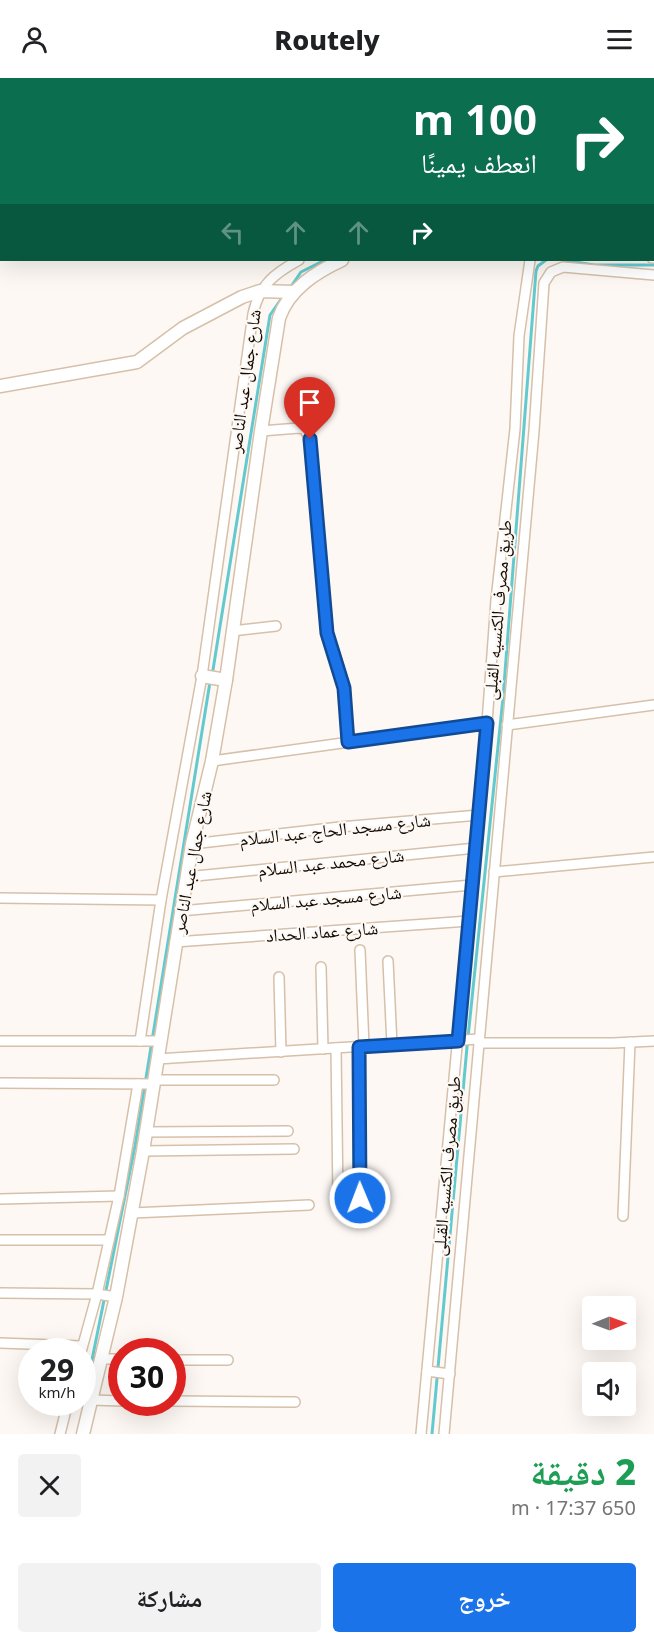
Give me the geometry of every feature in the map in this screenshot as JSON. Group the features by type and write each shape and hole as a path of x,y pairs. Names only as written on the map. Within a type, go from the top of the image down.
{"street":[{"path":"266,291 275,274 297,261"},
{"path":"0,386 137,362 168,338 242,297 266,291 291,292 340,261"},
{"name":"طريق مصرف الكنسيه القبلى","path":"421,1434 470,918 496,600 515,429 519,336 530,261"},
{"path":"525,289 544,290 546,277 563,267 654,274"},
{"name":"طريق مصرف الكنسيه القبلى","path":"444,1434 534,431 544,290"},
{"name":"شارع جمال عبد الناصر","path":"96,1382 101,1359 107,1296 109,1240 148,1083 157,1059 151,1041 161,900 204,676 253,314 266,291"},
{"name":"شارع جمال عبد الناصر","path":"151,1041 175,942 192,844 212,760 279,318 291,292"},
{"path":"261,431 299,428 304,429 310,439 327,633 344,688 348,742"},
{"path":"232,631 276,626"},
{"path":"204,676 223,679"},
{"path":"507,725 654,705"},
{"path":"212,760 487,723"},
{"name":"شارع مسجد الحاج عبد السلام","path":"192,844 340,827 479,815"},
{"name":"شارع محمد عبد السلام","path":"186,877 476,848"},
{"path":"494,872 654,856"},
{"name":"شارع مسجد عبد السلام","path":"180,911 472,885"},
{"path":"0,898 161,900"},
{"name":"شارع عماد الحداد","path":"175,942 470,918 490,913"},
{"path":"360,950 362,1047 360,1220"},
{"path":"388,961 392,1045"},
{"path":"321,967 323,1049"},
{"path":"279,977 281,1052"},
{"path":"0,1041 151,1041"},
{"path":"157,1059 458,1041 654,1041"},
{"path":"623,1216 630,1042"},
{"path":"336,1048 338,1199"},
{"path":"0,1083 274,1080"},
{"name":"شارع جمال عبد الناصر","path":"86,1338 107,1296 132,1213 146,1132 148,1083"},
{"path":"146,1132 288,1131"},
{"path":"143,1151 294,1149"},
{"path":"0,1199 119,1196"},
{"path":"132,1213 309,1205"},
{"path":"0,1240 109,1240"},
{"path":"0,1293 107,1296"},
{"path":"0,1343 18,1344"},
{"path":"101,1359 108,1359"},
{"path":"186,1360 228,1360"},
{"path":"427,1371 450,1374"},
{"path":"186,1401 295,1402"},
{"path":"60,1434 64,1416"},
{"name":"شارع جمال عبد الناصر","path":"83,1434 88,1416"}],"waterway":[{"path":"290,288 301,272 323,261"},
{"path":"432,1434 467,1047 503,698 536,271 545,261"},
{"path":"569,261 594,265 654,265"},
{"path":"212,676 270,315 284,295"},
{"path":"96,1340 135,1146 210,682"}],"route":[{"path":"310,439 327,633 344,688 348,742 487,723 458,1041 359,1047 360,1198"}]}
